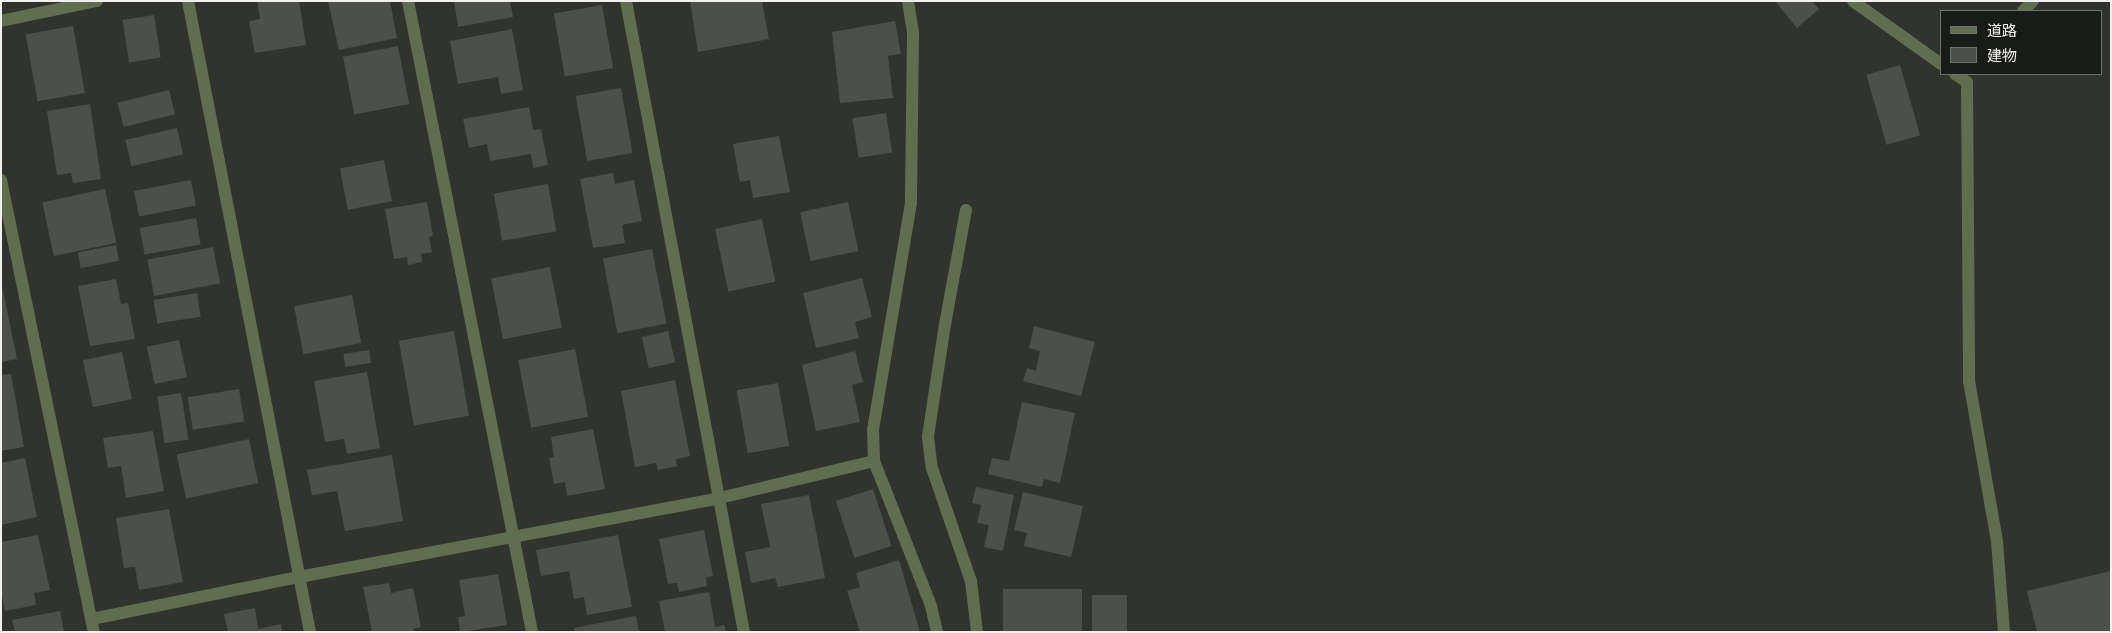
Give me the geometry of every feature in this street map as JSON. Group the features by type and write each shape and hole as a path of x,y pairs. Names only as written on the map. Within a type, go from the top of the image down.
{"street":[{"path":"1,21 97,1"},
{"path":"188,1 310,632"},
{"path":"408,1 532,632"},
{"path":"626,1 744,632"},
{"path":"908,1 913,34 911,203 873,430 874,461 931,606 937,632"},
{"path":"1853,1 1940,63"},
{"path":"2024,10 2033,1"},
{"path":"1969,78 1969,381 1997,541 2004,632"},
{"path":"1,180 93,625 299,577 720,498 874,461"},
{"path":"966,210 945,324 928,437 932,468 971,581 977,632"}],"building":[{"path":"257,1 299,1 306,45 255,53 249,21 260,19"},
{"path":"328,1 390,1 397,38 339,50"},
{"path":"454,1 510,1 513,17 458,27"},
{"path":"690,1 762,1 769,39 698,52"},
{"path":"1775,1 1812,1 1819,9 1797,28"},
{"path":"602,5 613,68 565,77 554,14"},
{"path":"154,15 161,57 129,62 122,20"},
{"path":"895,21 901,54 888,56 893,98 840,103 832,32"},
{"path":"73,26 85,93 38,101 26,34"},
{"path":"512,29 523,90 501,94 498,77 458,84 450,41"},
{"path":"398,46 409,104 354,115 343,57"},
{"path":"1900,65 1920,135 1886,145 1866,75"},
{"path":"621,88 632,153 587,161 576,96"},
{"path":"169,90 175,114 124,127 118,103"},
{"path":"90,104 101,179 73,183 71,173 57,175 47,111"},
{"path":"529,107 533,130 541,129 548,165 533,168 531,154 490,161 487,144 469,148 463,119"},
{"path":"886,113 892,153 859,158 852,118"},
{"path":"177,128 183,154 131,166 125,140"},
{"path":"779,136 790,192 753,198 750,180 740,182 733,144"},
{"path":"384,160 392,201 348,210 340,169"},
{"path":"613,173 615,184 634,180 642,221 622,225 625,243 593,248 580,179"},
{"path":"191,180 196,206 139,217 134,191"},
{"path":"548,184 556,231 502,241 494,194"},
{"path":"105,189 116,243 54,256 42,202"},
{"path":"427,202 433,236 429,237 432,252 421,254 422,262 408,265 407,257 394,259 385,209"},
{"path":"848,202 858,251 810,261 800,212"},
{"path":"196,218 201,245 145,254 140,228"},
{"path":"762,219 775,282 728,292 715,229"},
{"path":"116,245 119,261 81,268 78,252"},
{"path":"213,247 220,283 154,296 147,260"},
{"path":"652,249 667,324 617,333 603,259"},
{"path":"550,267 562,328 503,339 491,278"},
{"path":"862,278 872,317 855,322 859,338 816,348 803,293"},
{"path":"116,279 121,304 128,303 135,339 90,346 78,286"},
{"path":"1,281 17,359 1,362"},
{"path":"197,293 201,317 157,324 154,300"},
{"path":"352,295 361,343 303,354 294,306"},
{"path":"1034,326 1095,342 1081,396 1023,381 1027,368 1036,371 1040,351 1029,348"},
{"path":"454,331 469,416 414,425 399,341"},
{"path":"668,331 675,362 649,368 642,337"},
{"path":"179,340 187,377 155,384 147,347"},
{"path":"575,349 588,417 531,428 518,360"},
{"path":"369,350 371,363 345,367 343,354"},
{"path":"855,351 863,382 852,385 860,422 816,431 802,365"},
{"path":"122,352 132,399 93,407 83,360"},
{"path":"367,372 380,448 347,454 344,439 325,442 314,381"},
{"path":"11,374 24,447 1,451 1,375"},
{"path":"675,380 690,456 676,459 677,466 658,470 656,463 635,467 621,391"},
{"path":"778,383 789,446 748,453 737,390"},
{"path":"239,389 244,422 193,430 188,397"},
{"path":"181,393 188,439 165,443 157,397"},
{"path":"1022,402 1075,413 1060,483 1044,479 1042,487 988,474 992,458 1009,461"},
{"path":"593,429 605,489 567,496 565,482 554,484 549,458 554,457 551,437"},
{"path":"153,431 164,491 126,498 121,466 108,468 103,438"},
{"path":"249,439 258,483 186,498 177,454"},
{"path":"392,455 403,521 345,531 337,491 312,495 307,470"},
{"path":"25,458 37,517 1,525 1,463"},
{"path":"976,487 1014,495 1003,551 984,547 989,525 977,523 981,505 972,503"},
{"path":"873,489 892,546 854,558 836,501"},
{"path":"1023,492 1083,506 1071,557 1024,546 1027,533 1014,530"},
{"path":"809,495 825,578 778,587 775,578 751,583 745,552 770,547 761,504"},
{"path":"169,509 183,582 139,590 135,567 124,568 116,518"},
{"path":"704,530 713,576 706,577 707,586 679,592 677,583 668,584 659,539"},
{"path":"38,535 50,590 34,593 36,605 5,611 1,591 1,542"},
{"path":"618,535 632,607 587,615 584,597 574,599 569,571 541,576 536,550"},
{"path":"899,560 920,632 860,632 847,591 860,587 856,573"},
{"path":"2111,571 2111,632 2037,632 2027,591"},
{"path":"498,574 507,625 460,632 458,617 465,616 459,580"},
{"path":"389,583 391,593 413,588 421,627 413,629 414,632 372,632 363,587"},
{"path":"1003,589 1082,589 1082,632 1003,632"},
{"path":"709,592 715,627 724,625 726,632 665,632 659,601"},
{"path":"1092,595 1127,595 1127,632 1092,632"},
{"path":"255,608 258,629 281,624 282,632 228,632 224,614"},
{"path":"60,611 64,632 15,632 12,620"},
{"path":"636,616 639,632 575,632 574,628"}]}
